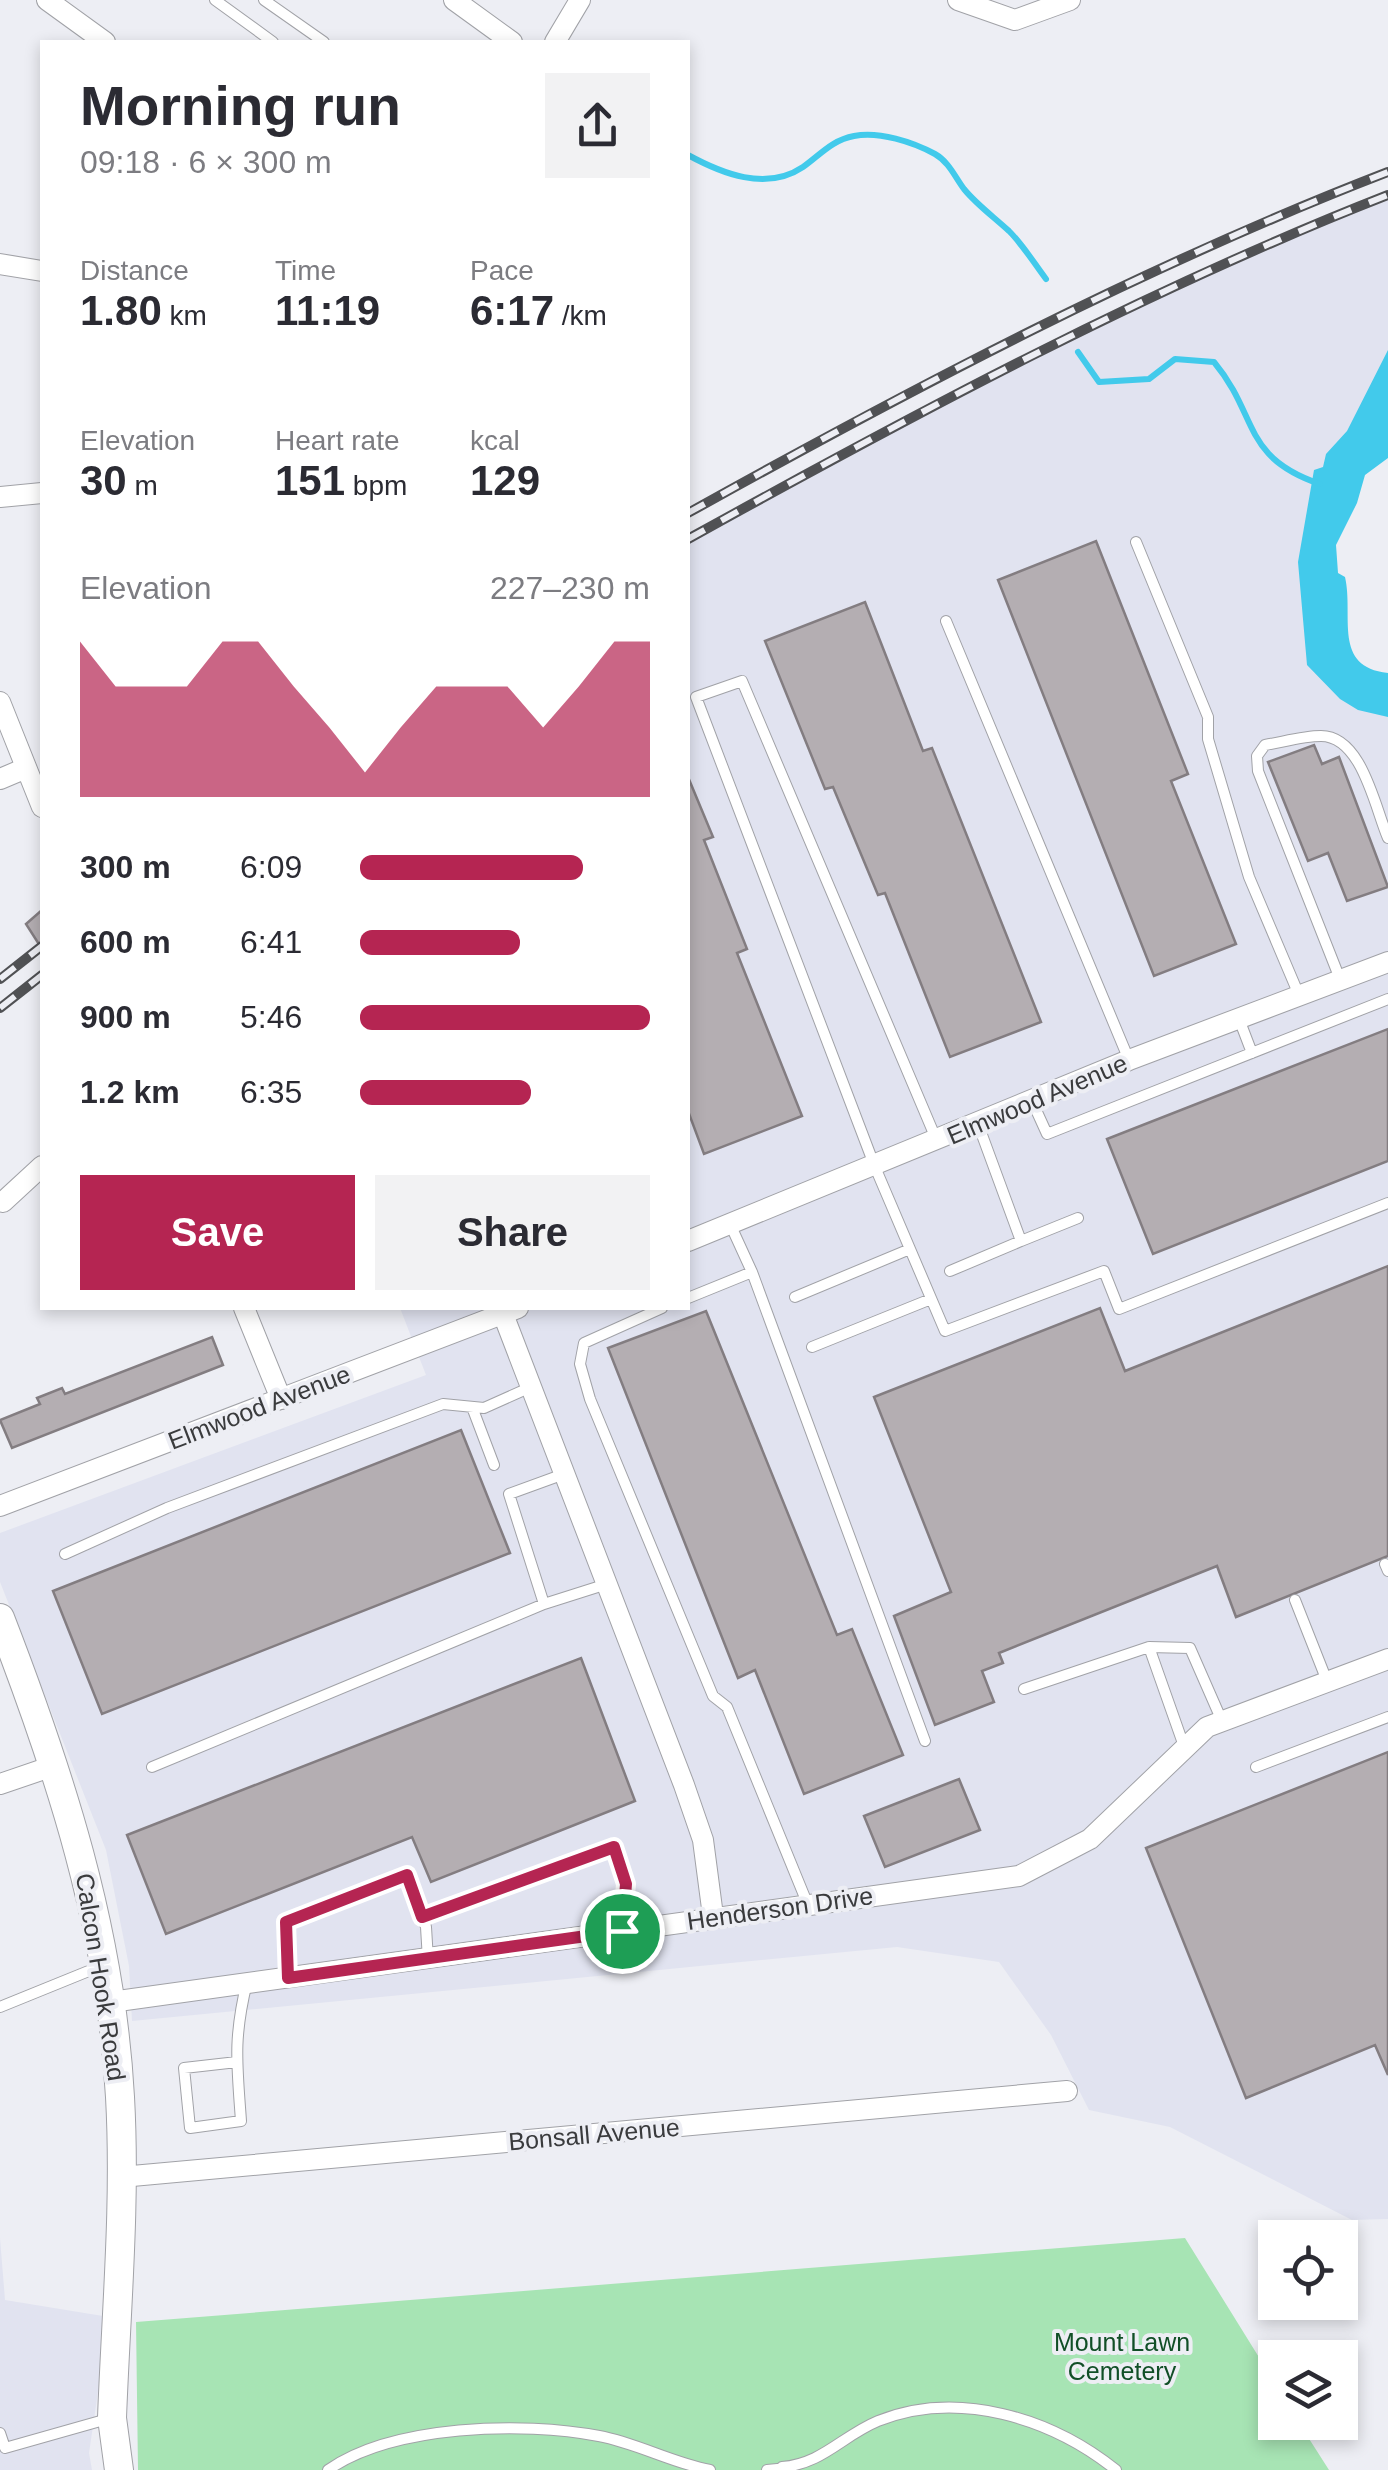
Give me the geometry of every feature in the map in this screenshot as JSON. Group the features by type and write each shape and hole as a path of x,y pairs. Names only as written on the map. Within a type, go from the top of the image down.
{"street":[{"path":"47,0 102,40"},
{"path":"454,0 509,40"},
{"path":"557,40 580,0"},
{"path":"961,1 1015,20 1070,0"},
{"path":"0,264 40,271"},
{"path":"0,496 40,493"},
{"path":"0,702 40,802"},
{"path":"0,779 26,768"},
{"name":"Elmwood Avenue","path":"690,1240 875,1168 1129,1060 1388,962"},
{"path":"3,1202 40,1168"},
{"path":"245,1310 281,1399"},
{"path":"507,1310 531,1387 702,1840 713,1916"},
{"name":"Elmwood Avenue","path":"0,1506 507,1310"},
{"name":"Calcon Hook Road","path":"0,1621 56,1765 82,1856 111,2002 120,2098 112,2418 119,2470"},
{"name":"Henderson Drive","path":"111,2002 248,1981 428,1962 713,1916 1019,1876 1090,1839 1207,1727 1388,1659"},
{"path":"0,1784 56,1765"},
{"name":"Bonsall Avenue","path":"121,2177 1068,2091"}],"lane":[{"path":"215,0 270,40"},
{"path":"264,0 321,40"},
{"path":"1136,542 1208,717 1208,740 1249,877 1299,996"},
{"path":"946,621 1129,1060"},
{"path":"936,1141 742,681 696,696 875,1168 944,1331 1104,1271 1119,1308 1388,1203"},
{"path":"1341,980 1258,771 1257,756 1265,746 1323,736 1341,740 1353,754 1388,838"},
{"path":"1032,1101 1047,1134 1388,999"},
{"path":"1238,1019 1252,1053"},
{"path":"978,1124 1021,1241"},
{"path":"950,1271 1078,1218"},
{"path":"730,1224 752,1272 925,1741"},
{"path":"796,1296 910,1249"},
{"path":"690,1297 752,1272"},
{"path":"812,1348 931,1298"},
{"path":"658,1310 584,1343 580,1364 590,1400 713,1696 728,1707 808,1905"},
{"path":"65,1554 167,1508 443,1404 484,1408 531,1387"},
{"path":"472,1407 494,1466"},
{"path":"544,1604 509,1494 564,1474"},
{"path":"152,1766 544,1604 606,1584"},
{"path":"1295,1600 1328,1682"},
{"path":"1148,1647 1186,1750"},
{"path":"1024,1689 1148,1647 1190,1648 1222,1721"},
{"path":"1256,1767 1388,1716"},
{"path":"422,1917 614,1847 626,1884 622,1931"},
{"path":"288,1978 286,1922 407,1875 422,1917 428,1962"},
{"path":"0,2007 103,1965"},
{"path":"236,2062 184,2068 190,2128 242,2121 234,2033 248,1981"},
{"path":"779,2469 810,2464 879,2421 918,2409 955,2406 1040,2426 1093,2452 1116,2470"},
{"path":"0,2433 2,2451 112,2418"},
{"path":"328,2470 381,2444 459,2432 527,2428 600,2436 710,2470"},
{"path":"820,2470 838,2445"},
{"path":"680,2462 700,2470"}],"shaded area":[{"path":"1388,196 1388,383 1326,542 1329,635 1388,696 1388,2219 1352,2220 1170,2127 1089,2110 1051,2035 999,1962 897,1947 132,2021 129,1966 106,1850 0,1582 0,1533 426,1375 401,1310 690,1310 690,540 901,422 1218,267"},
{"path":"0,2238 5,2300 109,2317 89,2453 92,2470 0,2470"}],"green space":[{"name":"Mount Lawn Cemetery","path":"1185,2238 1258,2356 1258,2440 1310,2440 1329,2470 138,2470 136,2322"}],"water":[{"path":"1388,350 1388,458 1365,475 1357,503 1336,545 1338,573 1345,577 1352,650 1370,669 1388,673 1388,717 1358,710 1340,699 1307,665 1298,562 1314,470 1323,467 1326,454 1347,431"}],"building":[{"path":"1096,541 1188,774 1171,781 1236,944 1154,976 998,580"},
{"path":"865,602 923,751 932,748 1041,1022 950,1057 885,893 878,895 833,787 825,789 765,641"},
{"path":"1314,745 1322,764 1339,757 1388,887 1347,901 1328,853 1308,861 1268,762"},
{"path":"690,782 713,837 704,840 747,949 737,953 802,1116 704,1154 690,1116"},
{"path":"40,912 40,946 26,924"},
{"path":"1388,1029 1388,1161 1153,1254 1107,1139"},
{"path":"1388,1266 1388,1556 1236,1617 1217,1566 999,1653 1003,1663 982,1671 994,1702 935,1725 894,1616 951,1592 874,1397 1100,1308 1125,1371"},
{"path":"706,1311 837,1635 852,1629 903,1755 804,1794 755,1670 738,1678 608,1348"},
{"path":"212,1337 223,1365 12,1448 0,1420 40,1404 37,1398 62,1388 65,1394"},
{"path":"461,1430 510,1553 102,1714 53,1591"},
{"path":"581,1658 635,1801 431,1882 412,1837 166,1934 127,1835"},
{"path":"1388,1752 1388,2075 1375,2045 1246,2098 1146,1848"},
{"path":"959,1779 980,1830 885,1867 864,1816"}],"waterway":[{"path":"690,156 729,173 759,179 789,174 846,138 874,135 906,142 944,161 969,195 1014,236 1046,279"},
{"path":"1078,352 1099,382 1149,379 1175,359 1214,362 1264,448 1276,461 1320,484"}],"railway":[{"path":"690,512 859,420 1119,288 1388,172"},
{"path":"690,538 1032,355 1208,271 1388,195"},
{"path":"0,979 40,948"},
{"path":"0,1008 40,977"}],"route":[{"path":"614,1847 626,1884 622,1931 428,1962 288,1978 286,1922 407,1875 422,1917 614,1847"}]}
